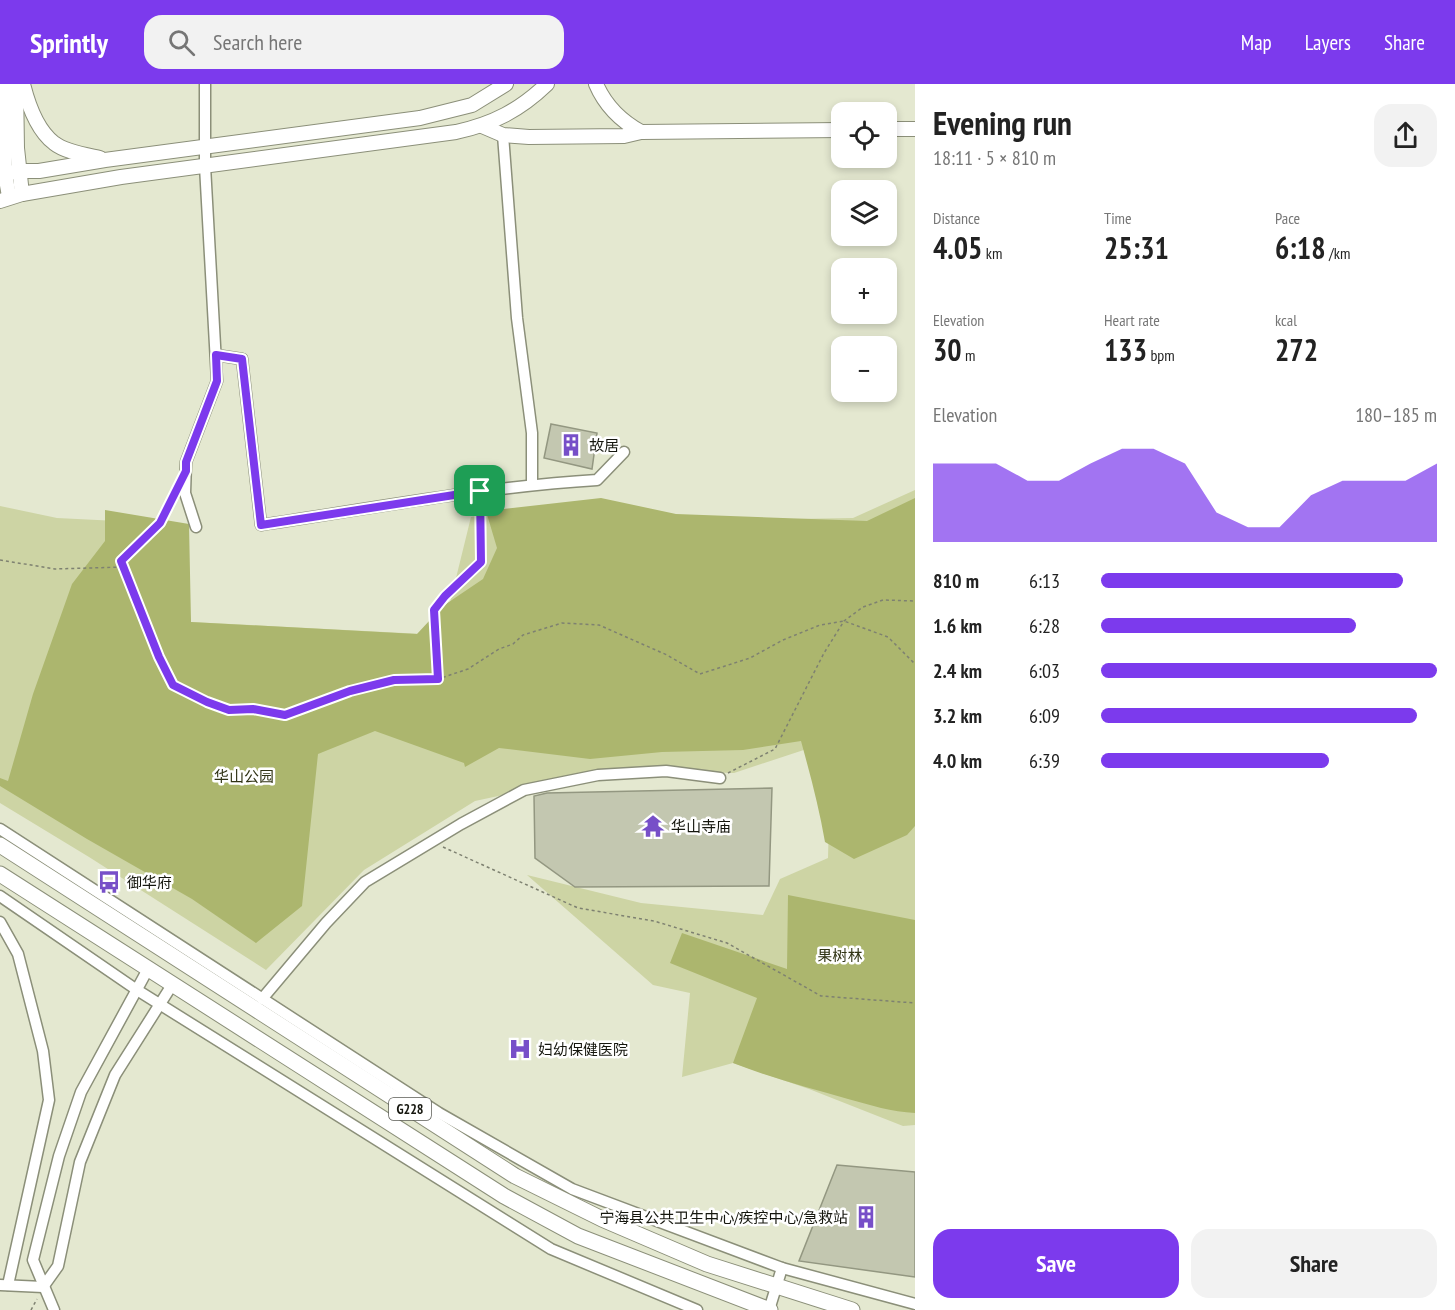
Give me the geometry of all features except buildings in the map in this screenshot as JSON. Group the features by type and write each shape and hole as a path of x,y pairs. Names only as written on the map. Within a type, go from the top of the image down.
{"highway":[{"name":"G228","path":"0,845 515,1176 602,1219 707,1264 852,1310"},
{"name":"G228","path":"0,874 450,1163 525,1208 578,1236 769,1310"}],"main road":[{"path":"8,174 16,84"},
{"path":"22,84 40,126 54,144 105,160"},
{"path":"8,174 420,118 472,105 506,84"},
{"path":"2,93 10,197 205,166 456,132 482,126 527,104 547,84"},
{"path":"596,84 600,95 614,112 627,125 641,132"},
{"path":"482,126 502,135 529,137 612,136 641,132 831,130"},
{"path":"897,129 915,129"}],"street":[{"path":"196,526 185,493 186,462 217,381 205,166 205,84"},
{"path":"502,135 517,318 532,434 532,484"},
{"path":"216,355 242,359 261,525 532,484 597,480 624,452"},
{"path":"262,999 326,923 365,882 524,790 598,775 666,771 720,778"},
{"path":"0,829 439,1113 572,1189 782,1268 915,1304"},
{"path":"0,896 137,990 551,1249 697,1310"},
{"path":"0,922 18,954 43,1051 49,1100 4,1285 43,1287"},
{"path":"54,1310 33,1260 59,1156 81,1092 148,969"},
{"path":"43,1287 58,1266 80,1162 115,1075 172,985"},
{"path":"769,1310 782,1268"}],"path":[{"path":"176,491 160,523 121,561 159,657 173,685 229,710 253,709 285,715 329,698 394,680 438,679 468,669 499,649 513,644 523,635 562,623 599,625 667,654 700,674 750,658 783,640 820,625 844,621 888,637 915,664"},
{"path":"438,679 434,610 445,596 481,562 480,491"},
{"path":"0,560 32,567 56,569 123,567"},
{"path":"720,778 775,749 824,653 844,621 863,607 883,600 915,601"},
{"path":"431,842 578,908 654,921 727,943 821,996 915,1003"}],"green space":[{"name":"华山公园","path":"915,490 915,1125 903,1126 809,1089 733,1063 682,1077 690,993 653,985 527,875 641,903 763,915 780,879 828,858 831,741 734,773 622,770 475,801 364,870 266,970 0,803 0,506 57,518 178,524 191,622 442,635 471,517 566,505 667,521 853,518"},
{"name":"华山公园","path":"601,498 676,514 867,521 915,498 915,826 907,835 854,859 825,842 801,741 743,750 662,752 590,759 499,748 465,767 464,763 375,731 318,754 302,906 256,943 192,899 0,786 0,778 8,781 33,694 72,584 105,541 105,510 189,524 191,622 417,634 443,606 483,579 497,548 486,511"},
{"name":"果树林","path":"788,895 915,920 915,1113 865,1104 733,1063 757,998 670,963 682,933 787,969"}],"place":[{"name":"故居","path":"571,445"},
{"name":"华山寺庙","path":"653,826"},
{"name":"御华府","path":"109,882"},
{"name":"妇幼保健医院","path":"520,1049"},
{"name":"宁海县公共卫生中心/疾控中心/急救站","path":"866,1217"}],"route":[{"path":"216,355 242,359 261,525 480,491 481,562 466,574 434,610 438,679 394,680 309,704 285,715 253,709 229,710 173,685 159,657 121,561 160,523 186,471 186,462 217,381 216,355"}]}
